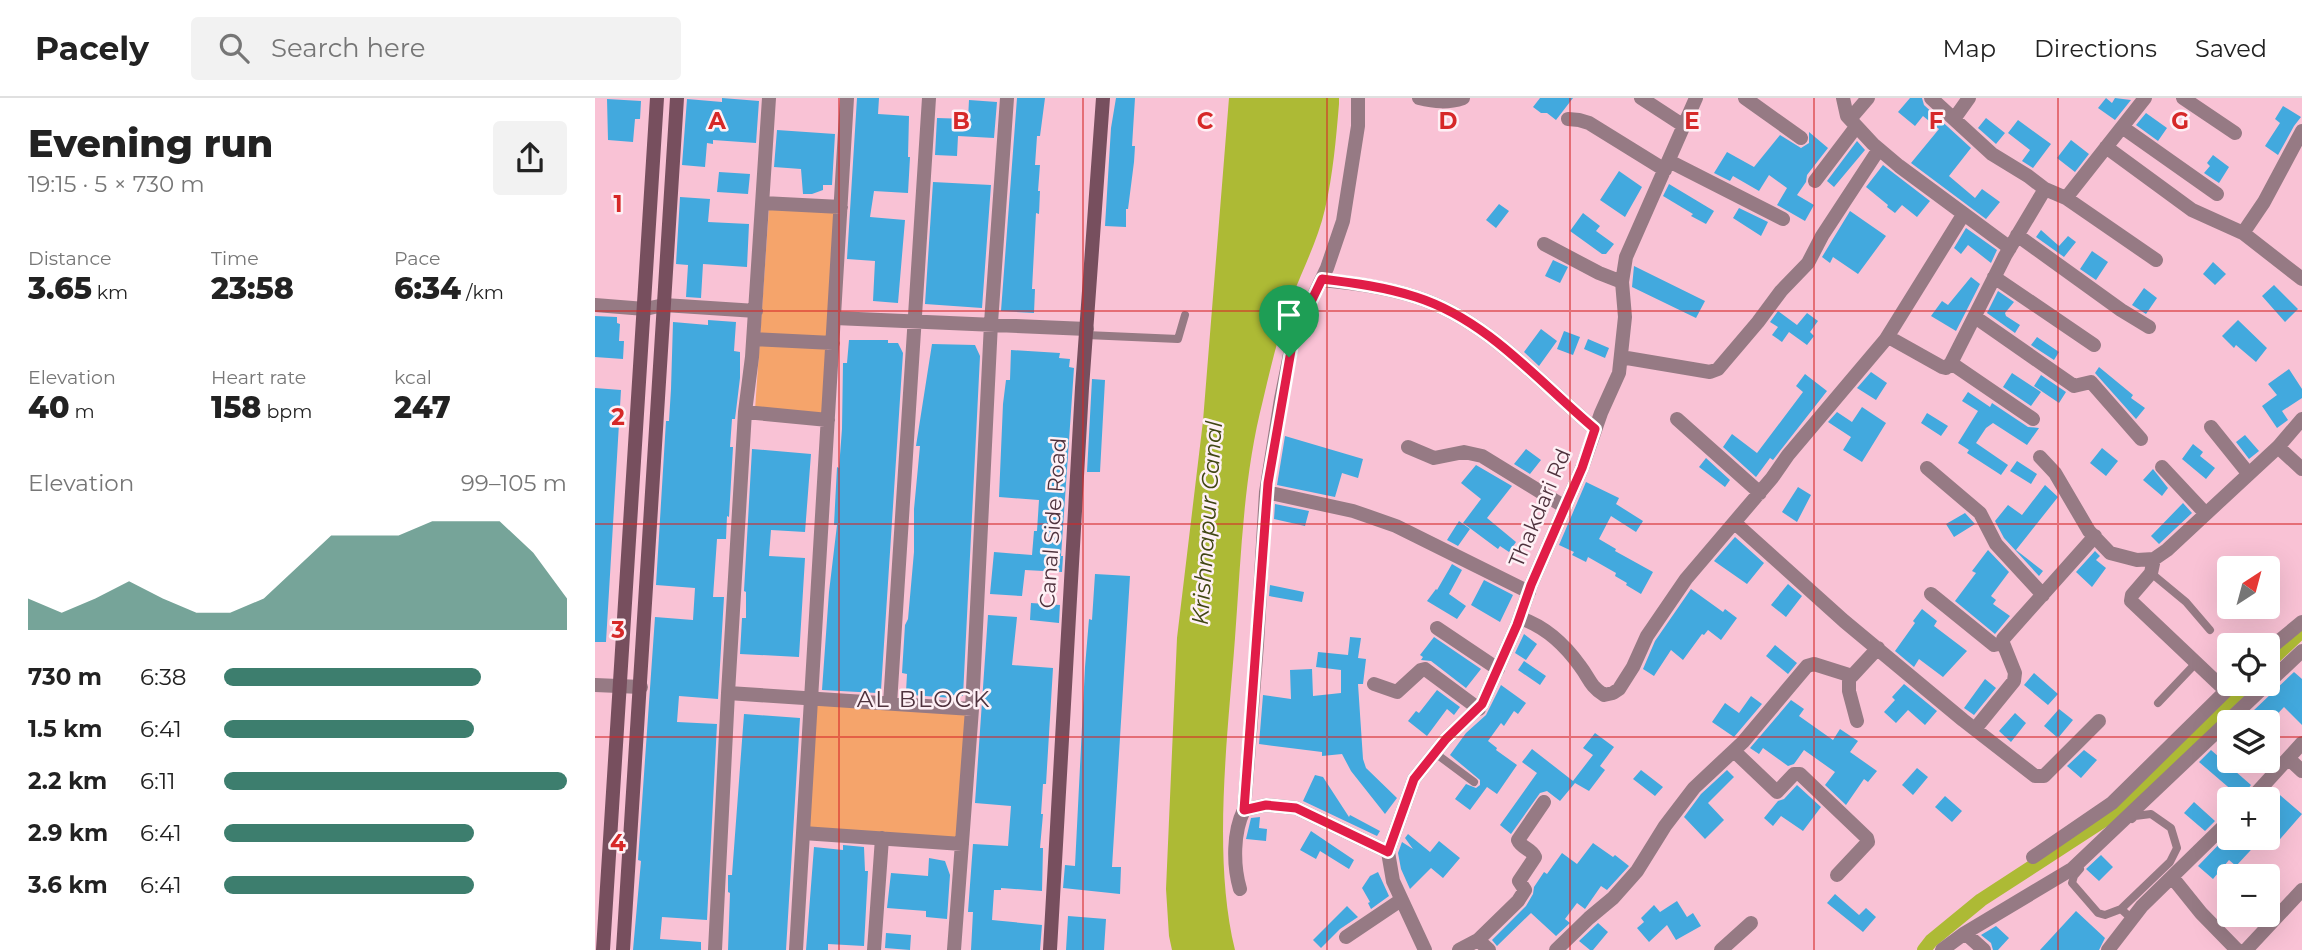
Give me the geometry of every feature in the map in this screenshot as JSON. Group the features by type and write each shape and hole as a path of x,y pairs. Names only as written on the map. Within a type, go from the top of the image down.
{"main road":[{"path":"603,950 657,98"},
{"path":"623,950 677,98"},
{"name":"Canal Side Road","path":"1050,950 1086,332 1103,98"}],"street":[{"path":"715,950 745,412 754,339 769,98"},
{"path":"796,950 847,98"},
{"path":"890,704 929,98"},
{"path":"954,950 972,709 991,323 1007,98"},
{"path":"1240,889 1237,828 1244,810 1266,492 1293,339 1338,243 1358,126 1358,98"},
{"path":"1419,98 1451,102 1463,98"},
{"path":"1641,98 1684,126"},
{"name":"Thakdari Rd","path":"1388,852 1414,779 1446,739 1479,709 1582,468 1619,373 1625,317 1622,282 1626,257 1696,98"},
{"path":"1745,98 1801,138"},
{"path":"1843,98 1853,123 1879,149 2010,248"},
{"path":"1815,181 1868,98"},
{"path":"1931,98 1992,154 2045,190 2066,198 2156,260"},
{"path":"1954,119 1969,98"},
{"path":"2066,198 2145,98"},
{"path":"2183,98 2235,133"},
{"path":"1568,119 1588,123 1667,166 1783,219"},
{"path":"2122,127 2217,194"},
{"path":"2243,233 2264,202 2302,131"},
{"path":"2106,147 2192,210 2243,233 2302,279"},
{"path":"1621,357 1710,372 1718,369 1781,291 1808,263 1822,236 1879,149"},
{"path":"1886,339 1892,339 1942,367 1945,368 1951,363 1994,277 2045,190"},
{"path":"763,202 841,207"},
{"path":"1520,618 1531,621 1555,638 1580,666 1592,686 1604,695 1619,688 1647,636 1686,579 1886,339 1963,215"},
{"path":"2017,235 2149,327"},
{"path":"1544,244 1622,282"},
{"path":"1994,277 2094,345"},
{"path":"1322,279 1393,290 1418,297 1457,315 1504,348 1595,429"},
{"path":"595,305 645,309 664,305 755,311"},
{"path":"1975,317 2074,386 2091,382 2141,439"},
{"path":"835,318 991,323 1086,332"},
{"path":"754,339 833,343"},
{"path":"1951,363 2033,419"},
{"path":"745,412 828,420"},
{"path":"1677,419 1759,493"},
{"path":"2217,679 2196,663 2131,601 2132,595 2153,566 2278,447 2302,419"},
{"path":"2211,427 2248,473"},
{"path":"1408,447 1434,458 1464,452 1482,456 1565,507"},
{"path":"2278,447 2302,469"},
{"path":"2040,457 2055,473 2089,531 2110,553 2153,566"},
{"path":"2162,467 2206,514"},
{"path":"1927,468 1980,513 2004,554 2043,595"},
{"path":"1266,492 1353,511 1396,526 1529,592"},
{"path":"1735,523 1844,621 2035,776 2044,776 2099,721"},
{"path":"1975,729 2014,681 2015,673 2003,639 2095,536"},
{"path":"1931,594 1994,645 2003,643"},
{"path":"2280,640 2302,622"},
{"path":"1437,628 1498,669"},
{"path":"1849,677 1878,648"},
{"path":"2280,672 2302,651"},
{"path":"1556,950 1613,898 1637,871 1686,797 1734,751 1807,666 1814,664 1849,677"},
{"path":"1374,684 1397,692 1425,669 1479,709"},
{"path":"1849,677 1849,691 1857,721"},
{"path":"595,685 641,687"},
{"path":"728,693 972,709"},
{"path":"2033,857 2112,803 2221,696"},
{"path":"1942,950 1965,933 2071,869 2255,696"},
{"path":"2262,787 2302,743"},
{"path":"1734,751 1777,792 1794,774 1800,774 1867,838 1868,842 1837,875"},
{"path":"2289,759 2302,771"},
{"path":"1459,950 1483,945 1525,890 1519,881 1535,857 1534,853 1519,844 1518,840 1544,802"},
{"path":"1244,810 1266,805 1296,808 1388,852 1393,881 1424,950"},
{"path":"803,833 962,844"},
{"path":"2108,950 2127,914 2141,906 2217,833"},
{"path":"874,950 882,838"},
{"path":"2172,877 2201,913 2237,950"},
{"path":"2246,950 2302,890"},
{"path":"1346,937 1401,900"},
{"path":"1721,950 1751,923"},
{"path":"1965,933 1984,950"}],"lane":[{"path":"1086,332 1178,339 1185,315"},
{"path":"1289,357 1291,328"},
{"path":"2153,566 2210,630"},
{"path":"2158,703 2196,663"},
{"path":"1435,753 1474,782"},
{"path":"2151,814 2171,828 2178,848 2170,862 2127,914 2098,913 2073,883 2074,876 2135,816 2151,814"}],"shaded area":[{"path":"769,207 836,212 823,416 755,410"},
{"path":"815,704 966,713 956,840 806,828"}],"water":[{"name":"Krishnapur Canal","path":"1229,98 1339,98 1339,104 1325,209 1287,310 1276,349 1256,429 1247,488 1224,795 1224,875 1235,950 1172,950 1166,889 1177,638 1203,421"}],"building":[{"path":"722,98 759,101 756,143 713,140 713,144 707,143 705,167 682,165 687,99 722,102"},
{"path":"857,98 879,98 878,114 909,116 908,193 874,191 870,217 905,220 898,303 873,301 875,261 847,259"},
{"path":"1017,98 1045,98 1040,136 1037,136 1035,165 1040,165 1040,191 1039,214 1036,213 1032,289 1035,289 1034,313 1001,311"},
{"path":"1116,98 1135,98 1132,146 1135,146 1134,162 1126,209 1126,227 1105,226 1111,128"},
{"path":"1540,98 1573,98 1556,120 1533,107"},
{"path":"1910,98 1922,98 1924,105 1971,148 1949,176 1975,198 1982,189 2000,202 1986,219 1911,163 1939,129 1923,116 1915,126 1898,112"},
{"path":"2106,98 2112,103 2115,98 2131,100 2115,120 2098,108"},
{"path":"607,99 641,101 640,119 635,119 633,142 608,140"},
{"path":"969,100 997,102 994,138 958,136 957,156 935,155 937,118 968,119"},
{"path":"2283,106 2301,117 2278,155 2265,146 2280,123 2275,119"},
{"path":"2146,113 2167,128 2158,141 2136,125"},
{"path":"1986,118 2005,133 1996,144 1978,128"},
{"path":"2018,120 2051,144 2033,168 2022,161 2030,150 2008,133"},
{"path":"777,130 835,134 832,185 823,185 823,190 812,194 803,194 801,169 774,167"},
{"path":"1809,132 1828,148 1807,175 1806,182 1797,195 1814,205 1805,221 1777,205 1787,188 1769,175 1759,191 1733,176 1730,181 1714,173 1727,152 1754,167 1780,135 1801,148 1809,143"},
{"path":"2071,140 2089,154 2075,172 2057,158"},
{"path":"1857,141 1865,150 1834,187 1827,181"},
{"path":"2213,155 2229,167 2219,183 2204,173 2210,166 2207,163"},
{"path":"1883,165 1930,201 1917,217 1902,205 1895,213 1866,187"},
{"path":"1619,171 1642,187 1625,217 1600,200"},
{"path":"719,172 750,174 748,194 717,192"},
{"path":"933,182 991,185 982,308 925,304"},
{"path":"1669,184 1714,211 1706,224 1663,196"},
{"path":"680,197 710,199 708,222 749,224 747,267 703,264 701,298 686,297 688,265 676,264"},
{"path":"1499,204 1509,211 1496,228 1486,220"},
{"path":"1739,208 1768,222 1761,236 1733,218"},
{"path":"1850,211 1886,236 1858,274 1833,257 1830,263 1822,257"},
{"path":"1583,213 1600,226 1596,231 1614,244 1606,254 1602,254 1570,231"},
{"path":"1966,228 1997,250 1991,263 1968,245 1961,254 1954,248"},
{"path":"2041,230 2059,246 2068,236 2076,242 2064,257 2036,237"},
{"path":"2092,251 2108,262 2096,280 2080,269"},
{"path":"1553,260 1568,267 1560,283 1545,276"},
{"path":"2213,262 2226,274 2215,285 2203,274"},
{"path":"1634,266 1705,301 1696,318 1632,287"},
{"path":"1971,277 1980,284 1956,331 1931,316 1942,301 1948,305"},
{"path":"2274,285 2298,309 2285,322 2262,296"},
{"path":"2144,288 2157,298 2146,314 2132,305"},
{"path":"1998,291 2014,302 2005,313 2020,325 2015,333 1987,313"},
{"path":"1778,311 1797,325 1807,313 1818,321 1810,332 1814,336 1807,345 1789,332 1782,342 1772,335 1778,327 1770,322"},
{"path":"595,316 617,317 617,323 620,324 619,341 624,341 623,359 595,357"},
{"path":"708,320 736,322 734,351 740,352 740,378 735,419 732,419 729,517 727,516 726,539 717,539 713,597 724,597 718,699 679,696 677,722 717,724 707,920 662,917 660,939 701,942 701,950 633,950 641,861 638,860 655,617 693,620 695,588 656,585 666,421 669,421 673,322 708,325"},
{"path":"2238,320 2267,348 2256,362 2236,345 2234,348 2222,336"},
{"path":"1541,329 1557,341 1539,366 1524,352"},
{"path":"1564,331 1580,337 1573,355 1557,349"},
{"path":"2037,337 2059,352 2054,360 2031,345"},
{"path":"1588,339 1609,348 1605,358 1584,349"},
{"path":"849,340 888,340 888,343 898,343 903,353 881,690 877,690 877,693 822,690 837,525 834,525 842,429 843,363 847,363"},
{"path":"932,344 975,345 980,356 963,696 952,695 952,698 912,695 906,692 907,674 902,673 914,552 914,509 920,446 916,446"},
{"path":"1011,350 1060,353 1059,358 1070,359 1069,367 1074,368 1062,572 1025,570 1022,596 990,594 994,552 1032,555 1034,531 1037,531 1039,500 999,497 1003,404 1006,380 1010,380"},
{"path":"2099,367 2145,408 2136,419 2095,373"},
{"path":"2289,369 2302,389 2302,398 2282,411 2288,420 2277,428 2262,406 2277,395 2268,384"},
{"path":"1871,372 1887,383 1876,400 1857,388"},
{"path":"2012,373 2041,392 2031,406 2003,387"},
{"path":"1805,374 1827,391 1773,460 1770,458 1756,477 1723,447 1732,434 1757,453 1803,392 1796,386"},
{"path":"2041,375 2066,392 2059,403 2034,386"},
{"path":"1092,379 1105,380 1100,472 1087,472"},
{"path":"595,388 621,390 606,642 595,642"},
{"path":"1968,392 1990,407 1992,403 2028,427 2039,428 2027,445 1993,423 1986,428 1976,443 2008,465 2001,475 1967,453 1969,450 1958,443 1978,411 1962,401"},
{"path":"1862,407 1886,423 1862,462 1843,450 1851,437 1828,422 1837,412 1852,422"},
{"path":"1927,413 1948,426 1941,436 1921,423"},
{"path":"2245,435 2259,451 2249,459 2236,442"},
{"path":"1285,436 1363,459 1358,478 1342,473 1335,497 1277,485"},
{"path":"2193,444 2203,452 2200,456 2215,468 2206,479 2182,459"},
{"path":"2102,448 2118,461 2106,476 2090,463"},
{"path":"752,449 811,454 805,532 771,530 769,556 805,558 799,657 740,654 742,618 746,618 744,591"},
{"path":"1526,449 1541,460 1530,474 1514,464"},
{"path":"1706,458 1730,480 1725,487 1699,467"},
{"path":"2017,461 2037,474 2031,484 2010,471"},
{"path":"1476,465 1512,486 1487,518 1516,542 1509,552 1500,546 1498,549 1463,523 1481,499 1461,483"},
{"path":"2153,469 2168,488 2162,496 2143,480"},
{"path":"1586,482 1619,498 1616,504 1643,521 1636,532 1611,516 1599,539 1653,572 1641,594 1615,576 1616,573 1588,557 1586,562 1559,545"},
{"path":"2045,485 2058,497 2016,550 2043,571 2039,576 2004,538 1995,521 2008,505 2022,515"},
{"path":"1798,487 1811,495 1797,522 1782,512"},
{"path":"2183,503 2192,513 2159,544 2151,536"},
{"path":"1275,504 1309,511 1305,526 1274,519"},
{"path":"1965,513 1975,524 1954,537 1946,524"},
{"path":"1459,521 1470,529 1458,546 1447,540"},
{"path":"1735,537 1764,563 1747,584 1714,561"},
{"path":"1988,550 2009,572 1991,596 1996,600 1993,604 2010,616 1995,634 1955,601 1976,573 1972,571"},
{"path":"2095,551 2100,556 2096,560 2106,568 2092,587 2076,572"},
{"path":"1452,564 1462,570 1449,594 1466,606 1457,619 1427,601 1437,590"},
{"path":"1095,574 1130,576 1112,867 1121,867 1120,894 1063,888 1065,865 1075,866 1085,667"},
{"path":"1484,580 1513,595 1500,622 1471,605"},
{"path":"1788,584 1802,596 1786,617 1771,605"},
{"path":"1270,585 1304,592 1302,602 1269,596"},
{"path":"1691,589 1723,612 1725,609 1737,618 1721,640 1708,630 1702,634 1683,660 1671,650 1654,676 1643,669 1655,641"},
{"path":"1031,603 1060,605 1059,623 1030,620"},
{"path":"1922,609 1937,621 1934,626 1967,651 1943,677 1919,659 1914,667 1895,651"},
{"path":"988,615 1017,617 1012,665 1053,668 1046,784 1043,784 1041,814 1042,891 1001,888 994,890 992,920 1042,925 1040,950 971,950 973,912 968,912 973,844 1008,846 1011,806 975,803"},
{"path":"1524,634 1537,644 1526,660 1515,653"},
{"path":"1350,637 1361,638 1358,658 1366,659 1363,684 1358,684 1363,759 1366,768 1397,798 1385,814 1351,771 1342,754 1322,756 1322,752 1259,744 1263,695 1291,699 1290,670 1312,669 1313,696 1341,693 1341,670 1316,667 1318,652 1348,655"},
{"path":"1434,637 1481,669 1466,688 1431,661 1421,660 1423,657 1420,655"},
{"path":"1775,645 1797,663 1788,674 1766,656"},
{"path":"1524,661 1546,676 1540,685 1518,670"},
{"path":"2294,672 2302,679 2302,725 2284,707 2280,711 2254,710 2269,696 2280,696 2280,685"},
{"path":"2034,673 2058,694 2048,705 2024,685"},
{"path":"1985,679 1996,688 1974,715 1964,708"},
{"path":"1904,684 1937,711 1925,725 1908,710 1896,723 1884,712 1895,700 1892,697"},
{"path":"1501,685 1526,703 1518,714 1514,711 1504,726 1501,723 1488,741 1517,765 1497,794 1487,787 1470,810 1455,799 1466,784 1476,788 1480,785 1480,780 1450,755 1466,733 1486,715"},
{"path":"1437,690 1460,707 1454,715 1447,709 1427,736 1408,721 1416,711 1419,713"},
{"path":"1751,696 1762,704 1734,737 1712,722 1725,703 1739,713"},
{"path":"1791,700 1804,709 1799,716 1833,740 1840,729 1858,741 1850,752 1877,771 1868,782 1864,779 1846,805 1825,785 1835,772 1804,750 1794,764 1788,766 1763,748 1759,754 1750,748"},
{"path":"2059,709 2073,720 2058,738 2044,726"},
{"path":"2015,713 2026,723 2011,742 1999,731"},
{"path":"744,714 800,718 786,950 728,950 728,875 732,875"},
{"path":"1595,733 1614,747 1600,766 1605,770 1589,791 1575,783 1560,801 1547,791 1540,793 1511,834 1500,825 1537,773 1522,762 1532,749 1573,781 1593,755 1583,748"},
{"path":"2084,750 2097,760 2081,778 2067,766"},
{"path":"2211,750 2217,755 2217,773 2237,773 2251,785 2228,787 2199,762"},
{"path":"1917,768 1928,777 1913,795 1902,785"},
{"path":"1641,770 1663,787 1655,796 1633,779"},
{"path":"1727,770 1734,777 1708,803 1724,820 1705,839 1684,817 1701,794"},
{"path":"1315,775 1323,777 1349,817 1350,815 1380,831 1377,836 1303,801"},
{"path":"1797,785 1821,807 1803,831 1781,816 1773,826 1764,818 1778,801 1784,799"},
{"path":"2280,795 2302,814 2280,839"},
{"path":"1945,796 1962,811 1952,822 1935,807"},
{"path":"2194,802 2215,821 2205,831 2184,813"},
{"path":"1260,817 1259,828 1267,829 1266,841 1246,839 1251,818"},
{"path":"1311,831 1354,860 1349,869 1320,851 1316,859 1300,850"},
{"path":"1408,834 1430,852 1439,841 1460,858 1443,878 1431,868 1410,889 1401,869 1398,853 1402,842 1413,849 1405,838"},
{"path":"1593,843 1629,866 1607,890 1601,886 1585,909 1577,903 1565,919 1570,923 1556,936 1531,913 1497,946 1492,940 1526,906 1544,872 1547,874 1562,853 1577,864"},
{"path":"843,845 864,847 865,871 868,871 864,946 828,944 828,950 806,950 814,847 843,850"},
{"path":"2217,846 2217,850 2251,850 2238,864 2229,860 2226,864 2217,864 2217,874 2213,879 2198,866"},
{"path":"2101,855 2113,867 2099,881 2086,869"},
{"path":"929,858 945,861 950,875 947,919 926,917 926,911 887,908 891,873 928,876"},
{"path":"1378,872 1389,896 1371,909 1362,888 1370,876"},
{"path":"1835,894 1859,915 1866,908 1876,917 1863,932 1827,903"},
{"path":"1677,901 1687,917 1693,913 1701,926 1676,940 1667,925 1649,942 1637,928 1644,922 1641,918 1654,905 1660,912"},
{"path":"1347,906 1358,917 1340,929 1321,948 1313,940"},
{"path":"2076,911 2105,938 2099,950 2040,950"},
{"path":"1068,916 1106,919 1104,950 1066,950"},
{"path":"1598,923 1608,932 1593,950 1590,950 1579,941"},
{"path":"1996,926 2009,938 1998,950 1993,950 1991,943 1981,935"},
{"path":"886,933 911,935 910,950 885,948"}],"waterway":[{"path":"2280,652 2302,631"},
{"path":"1924,950 1931,941 1981,900 2112,815 2235,696"}],"district":[{"name":"AL BLOCK","path":"924,699"}],"route":[{"path":"1322,279 1393,290 1418,297 1457,315 1482,331 1595,429 1582,468 1482,704 1446,739 1414,779 1388,852 1296,808 1266,805 1244,810 1266,492 1289,357 1293,339 1322,279"}]}
